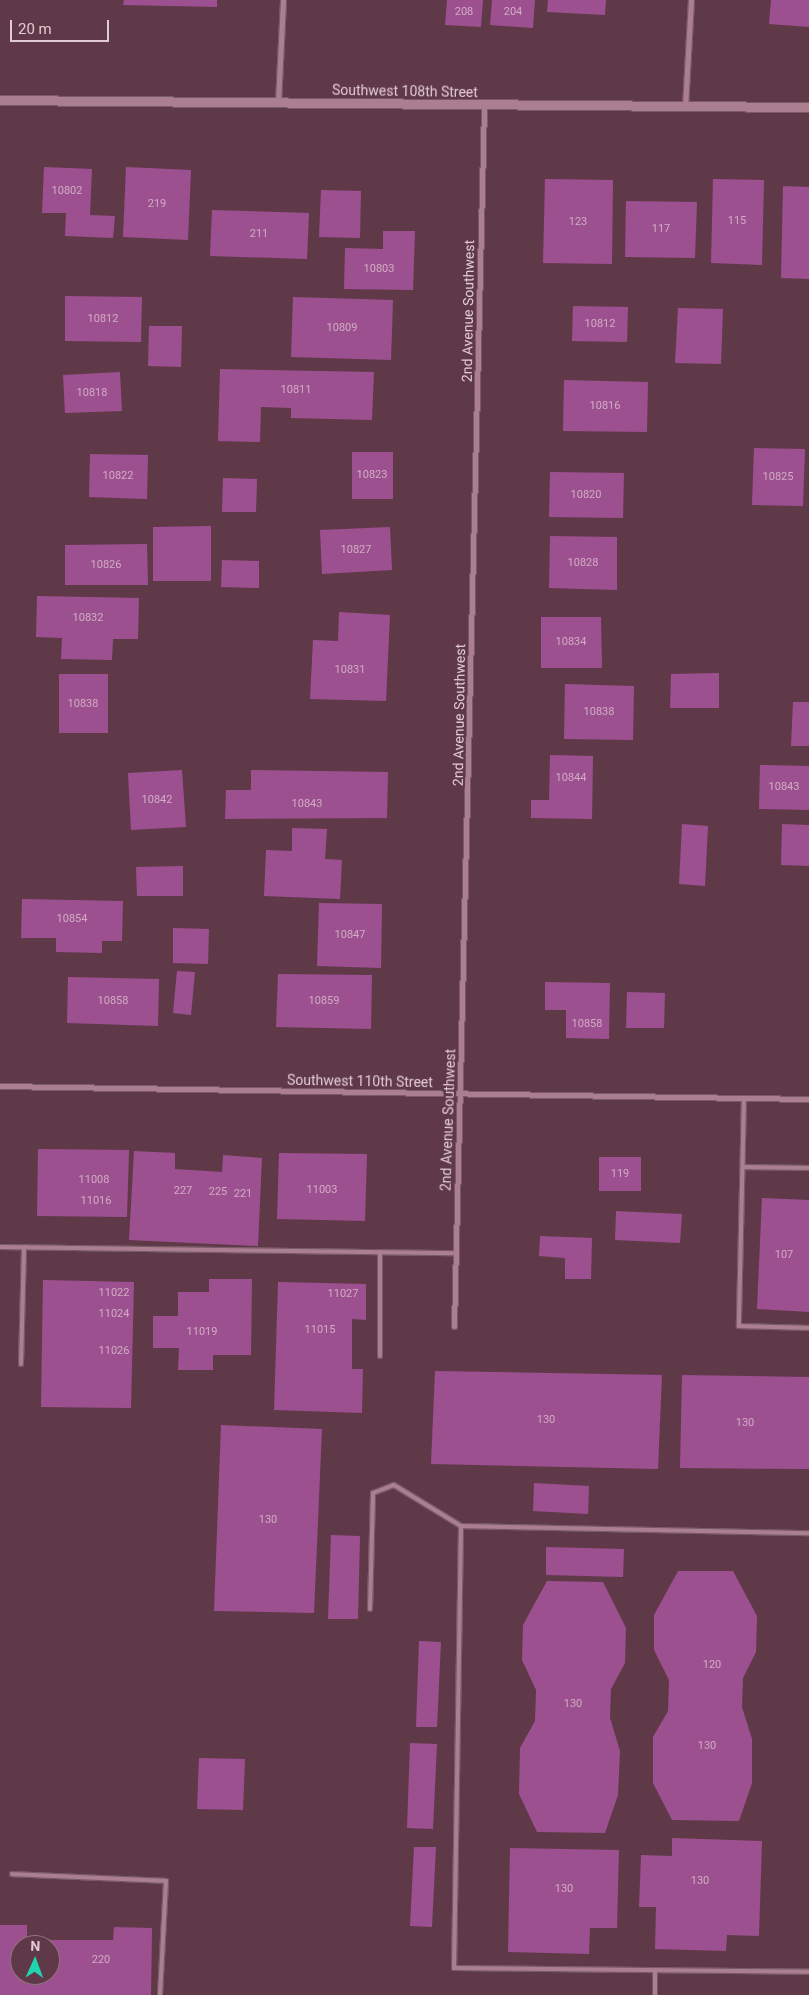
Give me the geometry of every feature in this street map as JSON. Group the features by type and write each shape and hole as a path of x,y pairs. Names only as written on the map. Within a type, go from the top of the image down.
{"street":[{"path":"278,103 284,0"},
{"path":"685,108 691,0"},
{"name":"Southwest 108th Street","path":"0,100 685,108 809,107"},
{"name":"2nd Avenue Southwest","path":"454,1326 454,1253 461,1094 484,106"},
{"name":"Southwest 110th Street","path":"0,1086 809,1099"}],"lane":[{"path":"744,1098 739,1326 809,1328"},
{"path":"743,1167 809,1168"},
{"path":"0,1247 454,1253"},
{"path":"21,1364 24,1247"},
{"path":"380,1252 380,1356"},
{"path":"370,1610 373,1493 394,1485 461,1526 809,1533"},
{"path":"461,1526 454,1968 809,1972"},
{"path":"12,1874 166,1881 160,1995"},
{"path":"655,1970 655,1995"}],"building":[{"path":"124,0 217,0 217,7 123,5"},
{"path":"447,0 483,0 481,27 445,25"},
{"path":"492,0 535,0 533,28 490,25"},
{"path":"548,0 606,0 605,15 547,12"},
{"path":"771,0 809,0 809,27 769,24"},
{"path":"44,167 92,169 90,215 115,216 113,238 65,236 66,213 42,213"},
{"path":"126,167 191,170 188,240 123,237"},
{"path":"545,179 613,180 612,264 543,263"},
{"path":"713,179 764,180 762,265 711,263"},
{"path":"783,186 809,187 809,279 781,278"},
{"path":"321,190 361,191 360,238 319,237"},
{"path":"626,201 697,202 695,258 625,257"},
{"path":"212,210 309,213 307,259 210,256"},
{"path":"383,231 415,231 413,290 344,289 345,248 383,249"},
{"path":"65,296 142,297 141,342 65,341"},
{"path":"293,297 393,300 391,360 291,357"},
{"path":"573,306 628,307 627,342 572,341"},
{"path":"678,308 723,309 721,364 675,363"},
{"path":"149,326 182,326 181,367 148,366"},
{"path":"220,369 374,372 372,420 291,418 291,408 261,407 260,442 218,441"},
{"path":"120,372 122,411 65,413 63,375"},
{"path":"564,380 648,382 647,432 563,431"},
{"path":"754,448 805,449 803,506 752,505"},
{"path":"352,452 393,452 393,499 352,499"},
{"path":"90,454 148,455 147,499 89,497"},
{"path":"550,472 624,473 623,518 549,517"},
{"path":"223,478 257,479 256,512 222,512"},
{"path":"211,526 211,581 153,581 153,527"},
{"path":"390,527 392,570 322,574 320,530"},
{"path":"550,536 617,537 617,590 549,588"},
{"path":"147,544 148,585 65,585 65,545"},
{"path":"222,560 259,561 259,588 221,587"},
{"path":"37,596 139,598 138,639 113,639 112,660 61,659 62,638 36,637"},
{"path":"339,612 390,615 386,701 310,699 313,640 338,641"},
{"path":"541,617 601,617 602,668 541,668"},
{"path":"719,673 719,708 670,708 671,674"},
{"path":"59,674 108,674 108,733 59,733"},
{"path":"565,684 634,686 633,740 564,739"},
{"path":"793,702 809,702 809,746 791,746"},
{"path":"550,755 593,756 592,819 531,818 531,800 549,800"},
{"path":"760,765 809,766 809,810 759,809"},
{"path":"182,770 186,827 131,830 128,773"},
{"path":"251,770 388,772 387,818 225,819 226,790 251,790"},
{"path":"682,824 708,826 705,886 679,884"},
{"path":"782,824 809,825 809,866 781,865"},
{"path":"292,828 327,829 325,859 342,860 340,899 264,896 266,850 292,851"},
{"path":"183,866 183,896 137,896 136,867"},
{"path":"22,899 123,901 122,941 102,941 102,953 56,952 56,938 21,938"},
{"path":"319,903 382,904 381,968 317,966"},
{"path":"173,928 209,929 208,964 173,963"},
{"path":"177,971 195,972 191,1015 173,1013"},
{"path":"278,974 372,975 371,1029 276,1027"},
{"path":"68,977 159,979 158,1026 67,1023"},
{"path":"545,982 610,983 609,1039 566,1038 566,1010 545,1010"},
{"path":"627,992 665,993 664,1028 626,1028"},
{"path":"38,1149 129,1150 127,1217 37,1216"},
{"path":"134,1151 175,1153 175,1169 222,1172 223,1155 262,1158 258,1246 129,1240"},
{"path":"279,1153 367,1154 365,1221 277,1219"},
{"path":"599,1157 641,1157 641,1191 599,1191"},
{"path":"762,1198 809,1200 809,1312 757,1309"},
{"path":"616,1211 682,1214 680,1243 615,1240"},
{"path":"540,1236 592,1238 591,1279 565,1279 565,1258 539,1256"},
{"path":"209,1279 252,1279 251,1355 213,1355 213,1370 178,1370 179,1348 153,1348 153,1316 178,1316 178,1292 209,1292"},
{"path":"43,1280 134,1282 131,1408 41,1407"},
{"path":"278,1282 366,1284 366,1320 352,1319 352,1369 363,1369 362,1413 274,1410"},
{"path":"435,1371 662,1375 658,1469 431,1464"},
{"path":"682,1375 809,1377 809,1469 680,1468"},
{"path":"221,1425 322,1429 314,1613 214,1611"},
{"path":"534,1483 589,1486 588,1514 533,1511"},
{"path":"331,1535 360,1536 358,1619 328,1619"},
{"path":"546,1547 624,1549 623,1577 546,1575"},
{"path":"678,1571 733,1571 757,1616 756,1652 743,1678 742,1707 752,1739 752,1783 739,1821 672,1820 653,1783 653,1737 668,1711 669,1680 654,1650 654,1615"},
{"path":"547,1581 603,1582 626,1628 625,1663 611,1689 610,1718 620,1751 618,1795 605,1833 537,1832 519,1794 520,1748 535,1721 536,1690 522,1660 523,1625"},
{"path":"419,1641 441,1642 437,1727 416,1727"},
{"path":"410,1743 437,1744 433,1829 407,1828"},
{"path":"199,1758 245,1759 243,1810 197,1809"},
{"path":"672,1838 762,1841 759,1936 727,1935 726,1951 655,1949 656,1907 639,1907 641,1855 672,1856"},
{"path":"414,1847 436,1847 432,1927 410,1926"},
{"path":"510,1848 619,1850 617,1928 590,1928 589,1954 508,1952"},
{"path":"0,1925 27,1925 27,1935 10,1935 10,1985 60,1985 60,1940 113,1940 114,1927 152,1928 151,1995 0,1995"}]}
